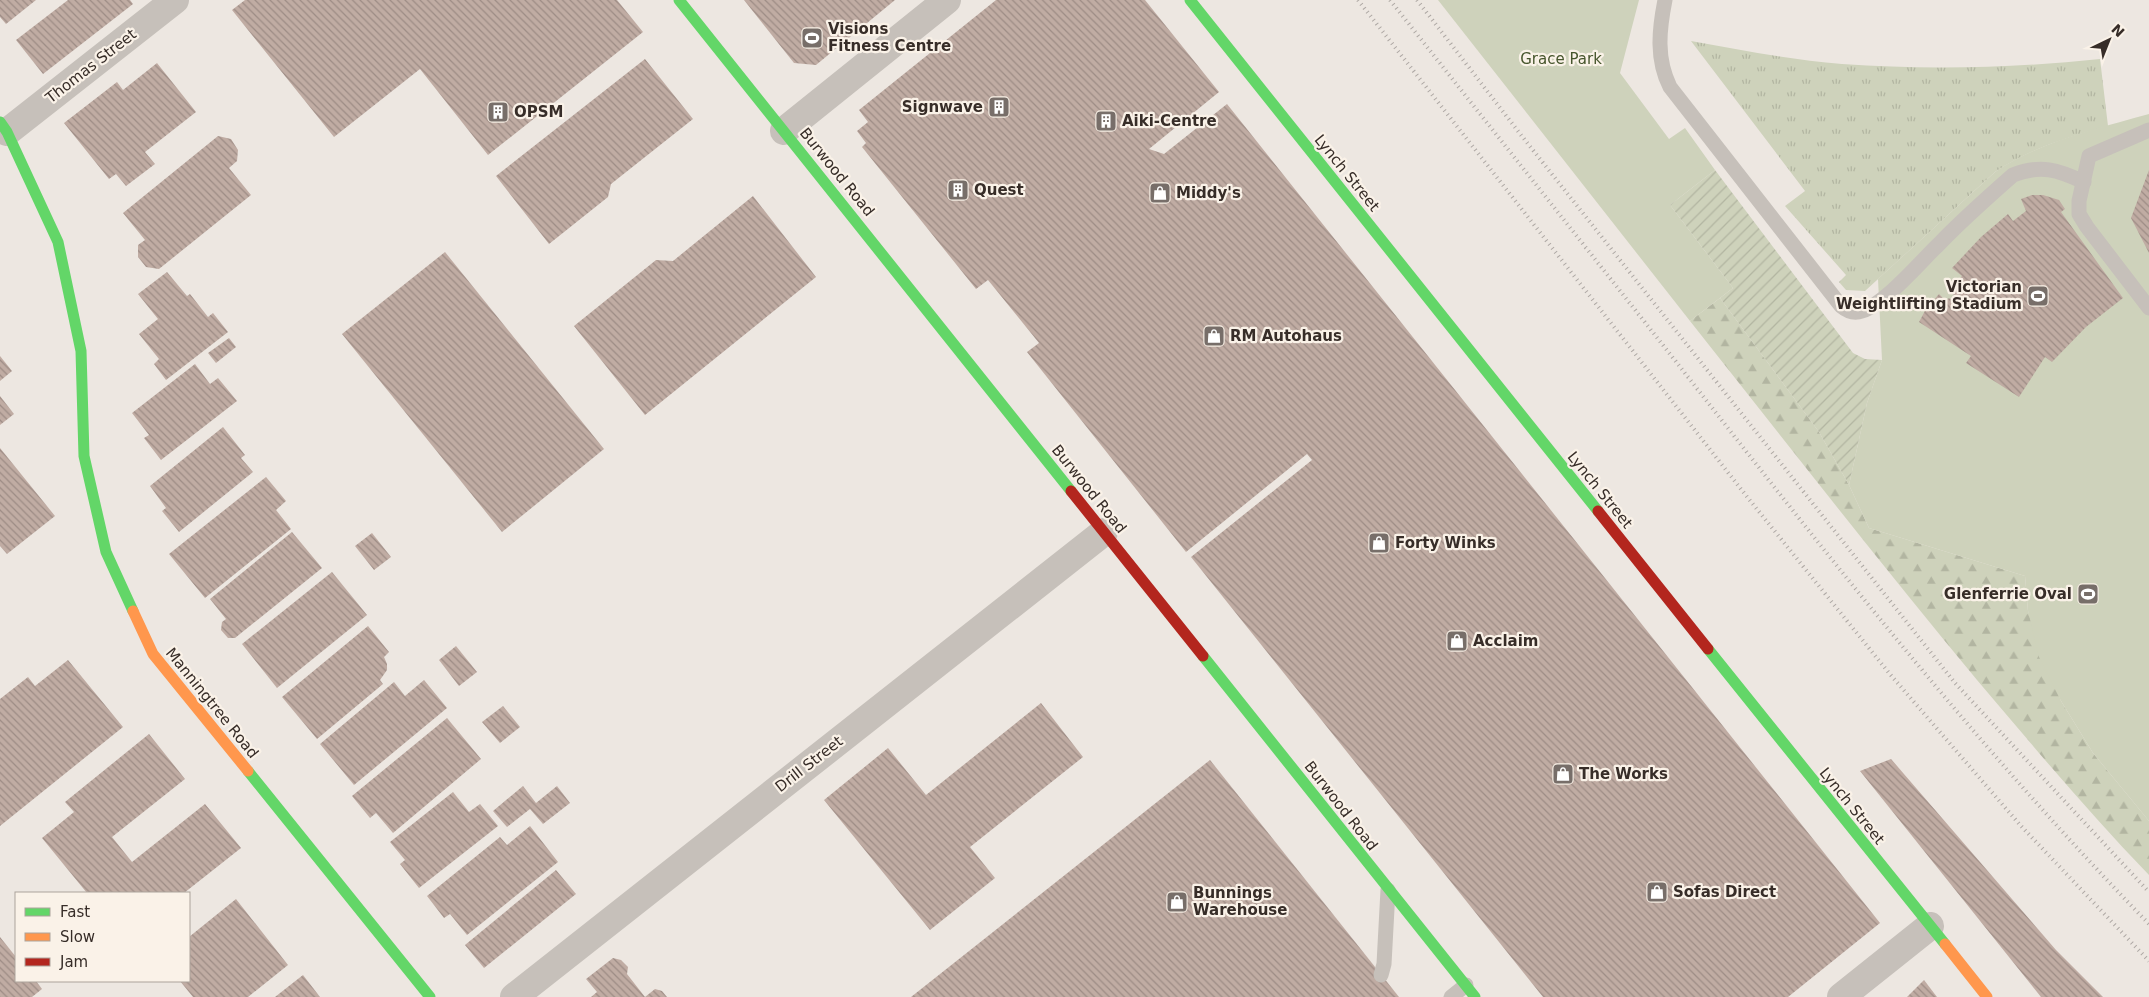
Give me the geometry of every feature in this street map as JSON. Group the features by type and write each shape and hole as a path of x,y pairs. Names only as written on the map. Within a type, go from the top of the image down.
{"street":[{"name":"Thomas Street","path":"4,127 175,0"},
{"name":"Burwood Road","path":"679,0 1471,991"},
{"name":"Lynch Street","path":"1190,0 1986,997"},
{"path":"784,131 932,4"},
{"name":"Manningtree Road","path":"4,127 58,242 81,351 84,456 106,552 153,654 430,997"},
{"name":"Drill Street","path":"514,997 1104,532"},
{"path":"1841,997 1930,926"}],"lane":[{"path":"1665,0 1659,29 1663,73 1670,87 1840,306 1848,311 1862,311 1873,306 2013,175 2026,170 2048,168 2084,182"},
{"path":"2149,130 2089,156 2079,201 2079,214 2149,308"},
{"path":"1382,975 1388,889"},
{"path":"1451,997 1471,991"}],"green space":[{"name":"Grace Park","path":"1438,0 1639,0 1620,73 1669,139 1685,128 1715,170 1670,205 1733,288 1690,321"},
{"path":"1691,41 1804,60 1874,66 1971,67 2100,59 2108,126 2049,144 1995,172 1865,291 1846,290 1839,282 1846,275 1785,206 1805,191"},
{"path":"2149,114 2149,821 2093,753 2061,701 2039,657 2028,611 2025,576 1869,528 1849,485 1867,403 1882,360 1878,279 1995,172 2013,161 2069,137"},
{"path":"1715,170 1853,353 1865,359 1882,360 1867,403 1849,485 1819,432 1720,298 1733,288 1670,205"},
{"path":"1720,298 1819,432 1849,485 1869,528 2025,576 2028,611 2061,701 2093,753 2149,821 2149,875 2083,803 1977,680 1690,321"}],"building":[{"path":"0,0 36,0 6,24 0,17"},
{"path":"68,0 130,0 133,4 43,74 16,40"},
{"name":"OPSM","path":"245,0 617,0 643,32 488,155 420,69 334,137 232,10"},
{"name":"Visions Fitness Centre","path":"744,0 895,0 816,65 794,63"},
{"path":"996,0 1145,0 1219,92 1149,149 1164,154 1227,104 1880,923 1788,997 1543,997 1191,557 1312,460 1307,454 1186,552 1027,352 1039,343 988,280 976,289 862,147 866,143 857,131 868,122 859,110"},
{"path":"645,59 693,119 611,184 608,197 549,244 496,176"},
{"path":"157,63 196,112 145,152 155,164 126,186 116,174 109,179 64,123 117,82 123,90"},
{"path":"218,136 231,139 238,150 237,161 229,168 251,195 159,269 146,267 138,257 138,245 145,240 123,213"},
{"path":"2149,170 2149,253 2131,218"},
{"name":"Victorian Weightlifting Stadium","path":"2032,195 2043,195 2059,200 2065,209 2061,212 2123,298 2086,327 2052,362 2045,357 2019,397 1966,363 1971,356 1919,322 1926,309 1939,294 1946,301 1949,298 1953,301 1956,297 1948,290 1962,276 1952,268 1981,237 2008,214 2013,221 2026,211 2021,199"},
{"path":"753,196 816,277 645,415 574,326 656,260 673,261"},
{"path":"445,252 604,449 502,532 342,334"},
{"path":"167,272 187,296 190,294 208,317 213,313 228,332 166,380 154,364 159,359 139,334 158,319 138,294"},
{"path":"229,338 236,347 216,363 208,353"},
{"path":"0,356 12,371 0,381"},
{"path":"195,364 210,384 218,378 237,401 161,460 144,438 149,435 132,413"},
{"path":"0,396 14,414 0,425"},
{"path":"223,427 245,455 241,458 253,472 179,532 162,511 166,508 150,486"},
{"path":"0,448 55,516 7,554 0,546"},
{"path":"266,477 286,501 276,510 291,529 205,598 169,554"},
{"path":"292,532 322,568 235,638 228,638 221,630 222,622 226,619 210,599"},
{"path":"372,533 391,557 374,570 355,546"},
{"path":"332,572 367,615 277,688 242,644"},
{"path":"368,626 389,652 384,657 387,670 380,680 383,684 317,739 282,697"},
{"path":"456,646 477,672 459,686 439,660"},
{"path":"68,660 123,727 0,826 0,699 28,677 35,686"},
{"path":"424,680 447,708 354,785 320,744 394,682 405,696"},
{"path":"1041,703 1083,757 970,847 995,878 930,930 824,800 888,748 926,795"},
{"path":"503,706 520,727 500,743 482,722"},
{"path":"447,718 481,759 393,833 376,813 370,818 352,796"},
{"path":"149,734 185,779 112,837 132,862 205,804 241,848 185,892 86,892 42,838 74,812 65,802"},
{"path":"1891,759 2056,950 2103,997 2041,997 1860,771"},
{"name":"Bunnings Warehouse","path":"1210,760 1399,997 911,997"},
{"path":"523,786 536,803 557,786 570,803 543,824 530,809 507,827 493,811"},
{"path":"453,792 469,812 480,804 498,826 419,888 400,864 405,860 390,842"},
{"path":"530,826 558,862 467,935 450,914 444,918 427,896 500,837 507,845"},
{"path":"556,870 576,894 484,968 465,945"},
{"path":"236,899 288,965 248,997 193,997 181,982 190,982 190,936"},
{"path":"0,937 15,956 15,982 37,982 42,989 32,997 0,997"},
{"path":"613,958 621,960 628,967 627,974 645,997 591,997 597,992 586,979"},
{"path":"303,975 320,997 275,997"},
{"path":"1924,980 1937,997 1907,997"},
{"path":"655,989 662,991 667,997 645,997"}],"railway":[{"path":"1358,0 1748,498 1889,673 2021,826 2149,961"},
{"path":"1390,0 1850,582 2026,791 2149,924"},
{"path":"1417,0 1521,135 1955,683 2149,892"}],"traffic: fast":[{"path":"679,0 1071,491"},
{"path":"1190,0 1598,511"},
{"path":"0,122 7,132 58,242 81,351 84,456 106,552 133,611"},
{"path":"1708,649 1945,944"},
{"path":"1203,656 1475,997"},
{"path":"248,771 430,997"}],"traffic: slow":[{"path":"133,611 153,654 248,771"},
{"path":"1945,944 1987,997"}],"traffic: jam":[{"path":"1071,491 1203,656"},
{"path":"1598,511 1708,649"}],"place":[{"name":"Visions Fitness Centre","path":"812,38"},
{"name":"Signwave","path":"999,107"},
{"name":"OPSM","path":"498,112"},
{"name":"Aiki-Centre","path":"1106,121"},
{"name":"Quest","path":"958,190"},
{"name":"Middy's","path":"1160,193"},
{"name":"Victorian Weightlifting Stadium","path":"2038,296"},
{"name":"RM Autohaus","path":"1214,336"},
{"name":"Forty Winks","path":"1379,543"},
{"name":"Glenferrie Oval","path":"2088,594"},
{"name":"Acclaim","path":"1457,641"},
{"name":"The Works","path":"1563,774"},
{"name":"Sofas Direct","path":"1657,892"},
{"name":"Bunnings Warehouse","path":"1177,902"}]}
